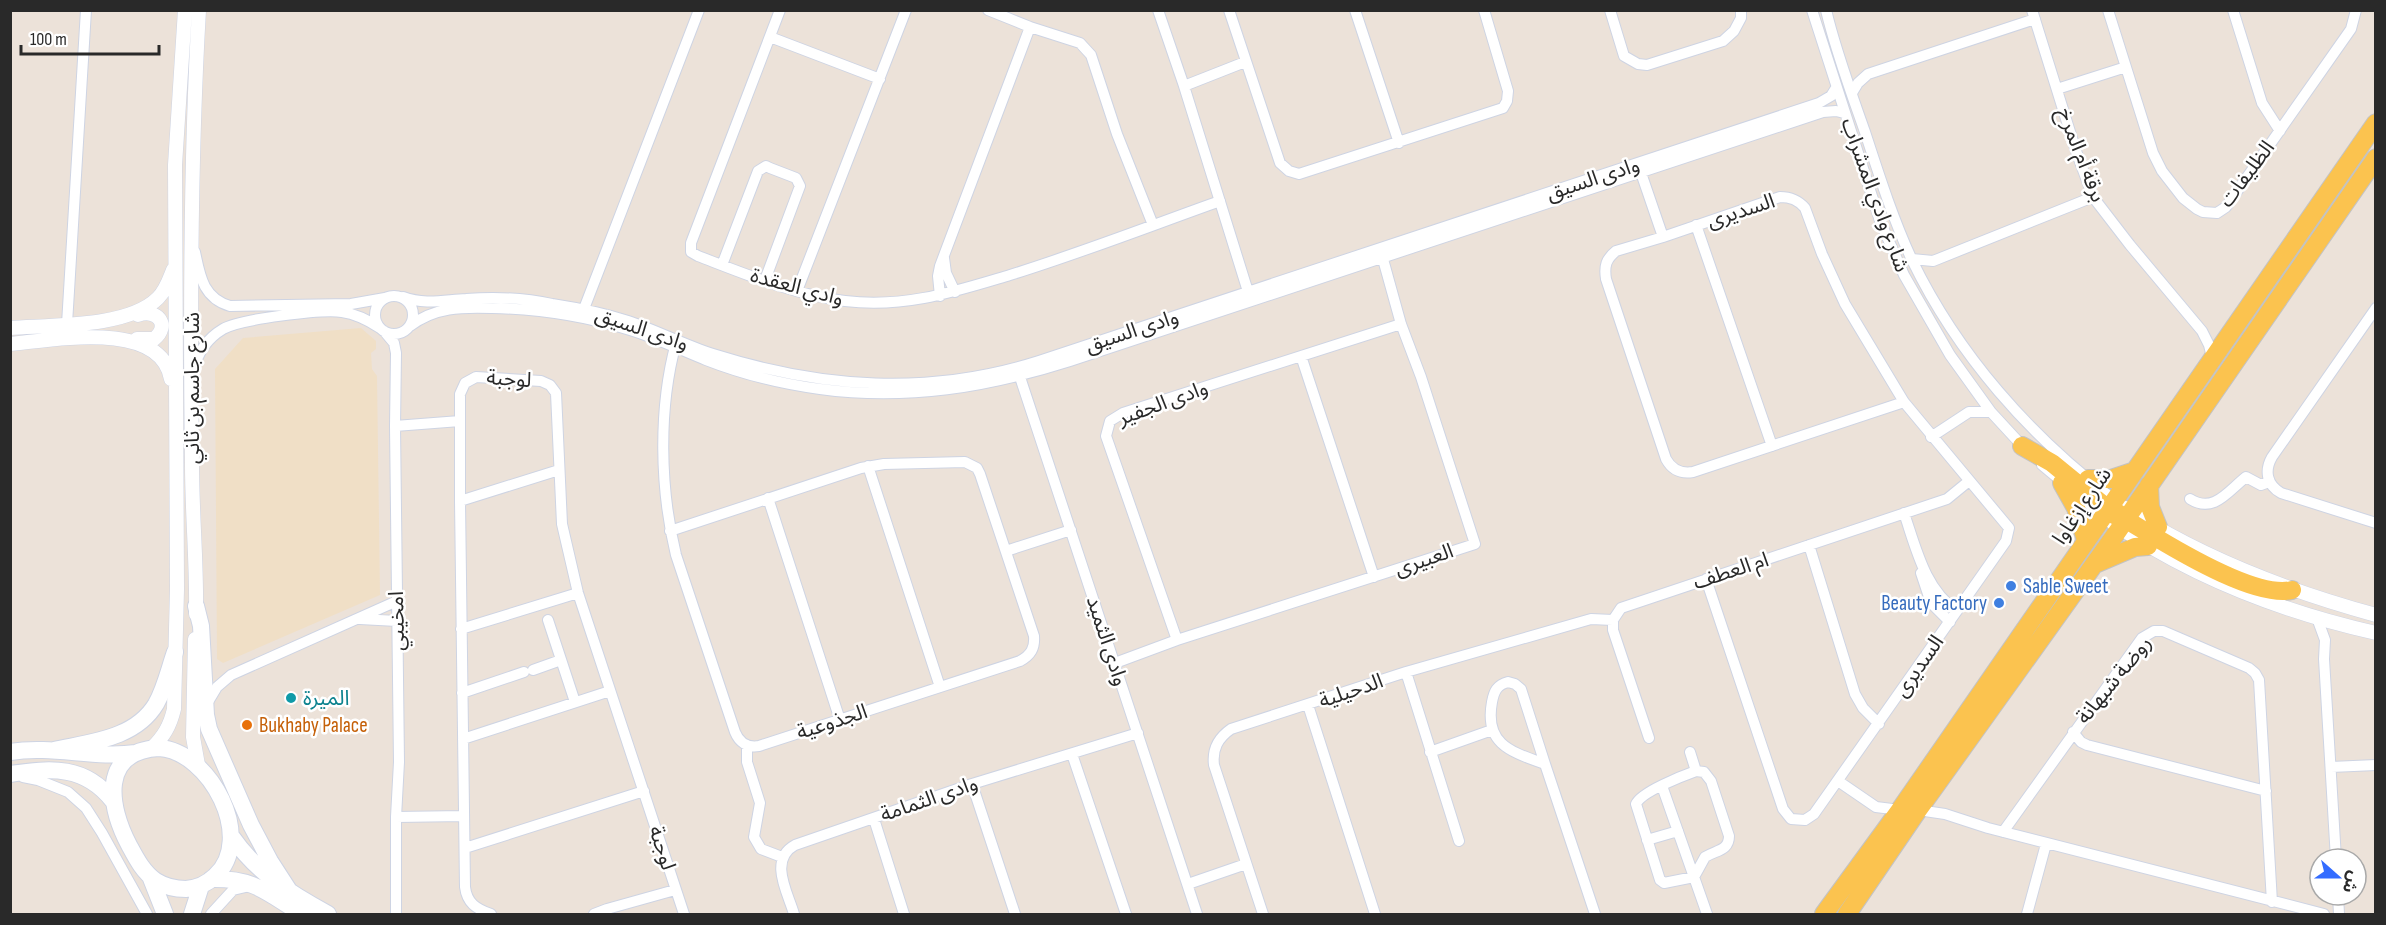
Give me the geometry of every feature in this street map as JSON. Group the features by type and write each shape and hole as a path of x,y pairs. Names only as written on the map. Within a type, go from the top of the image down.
{"main road":[{"name":"شارع إزغاوا","path":"1824,915 1886,828 1932,791 2094,565 2117,514 2132,472 2376,123"},
{"name":"شارع إزغاوا","path":"1847,915 1909,810 2086,540 2149,485 2376,158"},
{"path":"2032,652 2039,631 2050,610 2226,356 2254,298"},
{"path":"2022,446 2052,463 2117,514 2191,558 2225,574 2272,591 2292,590"},
{"path":"2088,479 2111,479 2132,472"},
{"path":"2062,483 2076,508 2086,540"},
{"path":"2149,485 2150,507 2158,527"},
{"path":"2094,565 2135,547 2148,546"},
{"path":"196,606 201,626 206,715 219,757 270,861 292,895"},
{"path":"54,750 110,738 138,724 156,703 175,651"},
{"path":"10,752 54,750 123,755 166,748 179,752 198,765 217,792 226,813 232,837 225,865 206,883 192,915"},
{"path":"144,751 126,761 117,773 113,787 113,801 122,831 137,859 150,876 165,915"},
{"path":"10,774 50,770 79,774 98,785 113,801"},
{"path":"232,837 252,863 292,895 328,915"},
{"path":"150,876 175,888 188,889 206,883 236,879 256,885 302,915"}],"street":[{"path":"67,324 86,10"},
{"name":"شارع جاسم بن ثاني","path":"144,751 164,737 172,717 177,589 175,165 185,10"},
{"name":"شارع جاسم بن ثاني","path":"198,765 192,737 196,606 192,378 194,95 199,10"},
{"path":"582,313 699,10"},
{"name":"وادي العقدة","path":"780,10 691,243 691,252 694,254 797,291 845,301 905,303 955,292 1040,266 1220,201"},
{"path":"797,291 906,10"},
{"path":"988,10 1030,27 1080,43 1091,55 1117,134 1154,225"},
{"path":"1158,10 1250,297"},
{"path":"1229,10 1280,163 1289,171 1299,174 1503,108 1508,91 1484,10"},
{"path":"1355,10 1399,143"},
{"path":"1610,10 1624,56 1638,64 1647,65 1723,41 1734,31 1741,18 1741,10"},
{"name":"شارع وادي المشراب","path":"1812,10 1880,221 1904,275 1933,328 1974,390 2022,446 2062,483 2117,514 2158,527 2214,557 2292,590 2376,615"},
{"name":"شارع وادي المشراب","path":"1827,10 1843,67 1898,227 1912,259 1963,345 2001,395 2047,443 2088,479 2148,546 2235,589 2318,618 2376,633"},
{"name":"الظليفات","path":"2108,10 2157,162 2183,198 2203,212 2217,213 2226,207 2351,29 2356,10"},
{"path":"2233,10 2262,103 2280,131"},
{"name":"برقة أم المرخ","path":"1852,93 1858,83 1868,75 2033,15 2094,197 2202,331 2212,358"},
{"path":"940,296 938,276 944,257 1030,27"},
{"path":"770,37 880,79"},
{"path":"1184,86 1245,62"},
{"path":"1843,67 1854,73 1868,75"},
{"path":"2057,89 2126,67"},
{"name":"وادى السيق","path":"403,297 429,302 468,299 526,300 582,313 676,344 782,372 855,384 939,382 1019,372 1640,168 1824,102 1836,88"},
{"name":"وادى السيق","path":"1640,168 1823,112 1844,113"},
{"path":"722,265 758,171 761,168 770,168 796,178 800,186 765,280"},
{"path":"1640,168 1663,237"},
{"name":"السديرى","path":"1706,579 1785,814 1795,820 1810,818 1879,724 2006,541 2009,532 2006,523 1931,437 1904,402 1845,304 1822,254 1805,208 1800,203 1794,199 1780,197 1616,251 1610,256 1605,271 1666,459 1673,468 1682,472 1693,472 1772,446"},
{"path":"1912,259 1932,261 2094,197"},
{"path":"1696,225 1772,446 1904,402"},
{"path":"192,378 203,347 214,335 228,326 256,320 333,311 357,315 382,330 395,334 408,328 413,318 413,308 403,297 394,295 351,304 230,306 213,297 205,288 200,276 193,240"},
{"name":"العبيرى","path":"1114,663 1177,640 1474,544 1401,324 1382,254"},
{"path":"944,257 946,273 955,292"},
{"path":"1922,279 1932,261"},
{"path":"122,317 144,308 157,299 168,284 176,262"},
{"path":"385,298 376,309 375,319 394,343 396,353"},
{"name":"وادى السيق","path":"408,328 431,313 465,307 582,313"},
{"path":"2376,308 2272,457 2268,467 2270,482 2281,493 2376,523"},
{"path":"10,328 107,321 145,312 152,313 160,321 161,329 157,336 150,340 83,337 10,344"},
{"name":"وادى الجفير","path":"1177,640 1106,436 1110,421 1123,413 1401,324"},
{"name":"امخيبي","path":"396,914 396,817 399,762 396,353 408,328"},
{"path":"2202,331 2212,337 2227,336"},
{"path":"120,340 148,348 164,360 170,372 176,408"},
{"path":"676,344 665,399 666,496 670,531 735,732 741,742 747,745 747,762 760,803 754,837 761,849 782,857 780,869 794,915"},
{"path":"1301,356 1374,577"},
{"name":"وادى الثميد","path":"1019,372 1197,915"},
{"name":"لوجبة","path":"491,915 474,907 466,894 464,816 461,388 470,379 482,376 546,383 553,389 557,398 558,470 562,524 578,593 684,915"},
{"path":"1931,437 1969,412 1974,401 1974,390"},
{"path":"1969,412 1991,412"},
{"path":"395,426 460,421"},
{"name":"الجذوعية","path":"670,531 868,466 959,461 972,464 981,474 1034,636 1030,654 1020,661 840,720 759,746 747,745"},
{"path":"868,466 940,687"},
{"path":"460,501 558,470"},
{"path":"2190,499 2200,505 2207,504 2226,496 2246,477 2261,485 2270,482"},
{"name":"ام العطف","path":"1613,620 1617,611 1624,606 1947,499 1969,481"},
{"path":"768,498 840,720"},
{"path":"1904,513 1921,563 1928,597 1935,609 1950,622"},
{"path":"1006,551 1071,530"},
{"path":"1809,545 1855,694 1863,708 1879,724"},
{"path":"1921,563 1939,595 1957,611"},
{"path":"461,629 578,593"},
{"path":"206,715 213,692 231,675 397,601"},
{"path":"2318,618 2325,640 2324,659 2335,847"},
{"path":"360,619 398,621"},
{"name":"الدحيلية","path":"1263,915 1214,765 1215,748 1221,738 1231,729 1406,672 1591,619 1613,620"},
{"path":"548,620 575,702"},
{"path":"1613,620 1613,630 1649,738"},
{"path":"2325,640 2336,629 2345,625"},
{"name":"روضة شبهانة","path":"2002,832 2142,638 2154,631 2167,632 2249,668 2257,676 2260,684 2272,902"},
{"path":"462,693 561,660"},
{"path":"203,666 214,674 231,675"},
{"path":"1406,672 1459,841"},
{"path":"1545,764 1507,748 1496,737 1492,729 1490,713 1495,690 1500,684 1508,682 1521,689 1595,915"},
{"path":"463,739 610,691"},
{"path":"1308,705 1375,915"},
{"path":"1430,752 1492,729"},
{"path":"2073,732 2081,742 2087,744 2266,791"},
{"name":"وادى الثمامة","path":"782,857 789,848 799,843 972,784 1138,733"},
{"path":"1690,752 1696,771"},
{"path":"1072,754 1126,915"},
{"path":"2331,767 2376,765"},
{"path":"1696,771 1707,774 1729,839 1722,850 1709,854 1702,860 1694,877 1669,884 1662,882 1636,804 1641,796 1662,786 1673,779 1696,771"},
{"path":"10,774 56,786 78,800 102,833 147,915"},
{"path":"1838,781 1876,807 1945,814 2002,832 2324,915"},
{"path":"972,784 1015,915"},
{"path":"1662,786 1707,915"},
{"path":"465,848 644,791"},
{"path":"1932,791 1936,803 1945,814"},
{"path":"1876,807 1886,828"},
{"path":"396,817 464,816"},
{"path":"874,819 904,915"},
{"path":"1647,840 1678,831"},
{"path":"2027,915 2046,843"},
{"path":"1188,884 1246,864"},
{"path":"212,915 233,890 256,885"},
{"path":"594,915 607,909 675,890"}],"shaded area":[{"path":"361,328 376,341 376,349 371,353 372,369 377,376 380,595 223,663 217,659 215,369 243,338"}],"place":[{"name":"Sable Sweet","path":"2011,586"},
{"name":"Beauty Factory","path":"1999,603"},
{"name":"الميرة","path":"291,698"},
{"name":"Bukhaby Palace","path":"247,725"}]}
